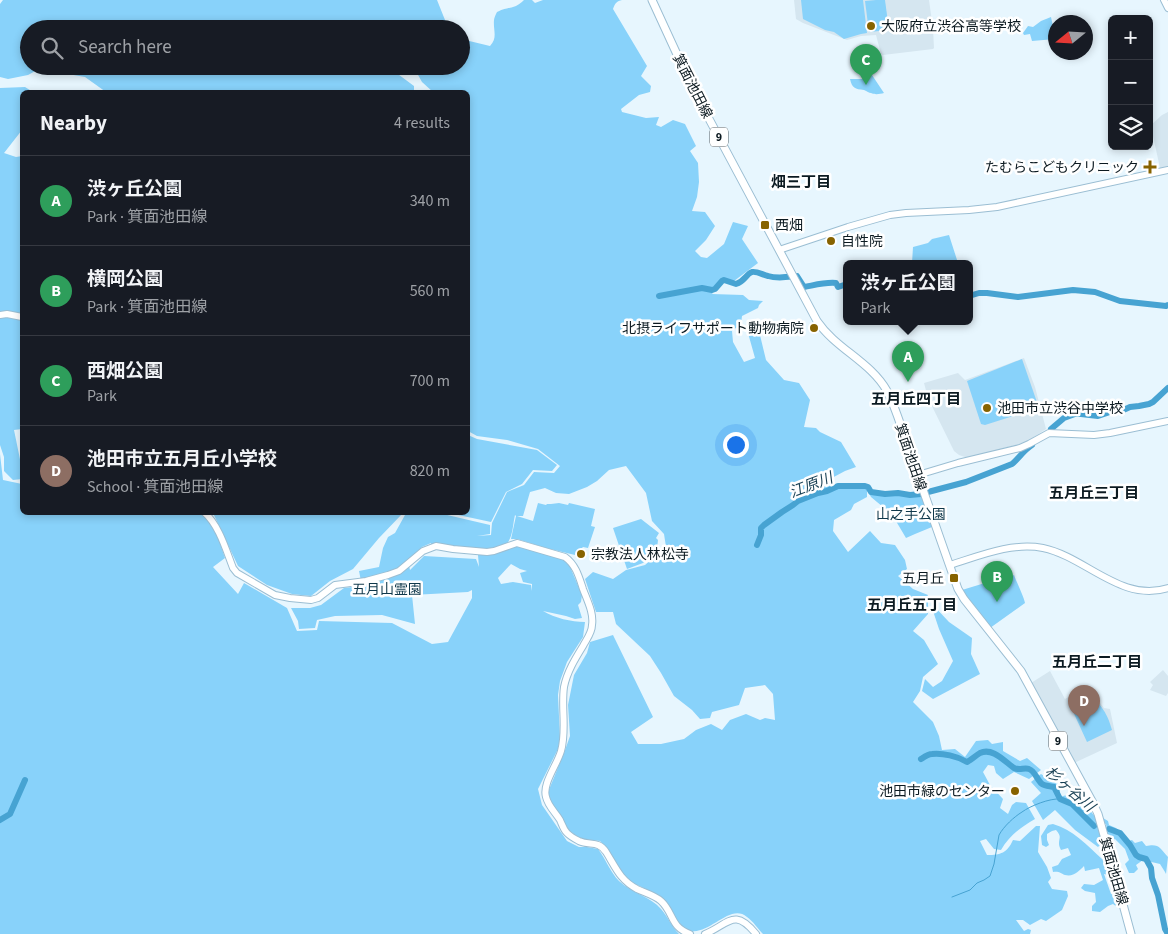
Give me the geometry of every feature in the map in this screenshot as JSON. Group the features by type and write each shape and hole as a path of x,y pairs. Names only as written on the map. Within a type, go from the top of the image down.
{"main road":[{"name":"箕面池田線","path":"652,0 692,87 822,329 870,370 887,391 958,589 1021,671 1098,814 1131,934"}],"street":[{"path":"1164,0 1168,8"},
{"path":"778,250 884,216 997,207 1168,170"},
{"path":"0,315 7,314 20,317"},
{"path":"918,475 1020,448 1049,433 1110,433 1168,420"},
{"path":"207,515 215,525 233,568 237,573 275,595 290,598 311,600 318,598 335,585 366,582 388,575 399,570 423,551 436,546 487,552 517,543 565,557 574,566 591,611 592,626 566,677 563,708 563,743 546,785 546,799 560,820 565,832 582,842 598,844 602,847 625,881 662,902 679,929 690,934"},
{"path":"950,566 1005,548 1022,546 1057,552 1127,588 1152,591 1168,588"},
{"path":"705,934 730,920 738,920 748,924 756,934"}],"shaded area":[{"name":"大阪府立渋谷高等学校","path":"794,0 929,0 934,48 883,55 881,54 876,35 861,36 847,40 796,19"},
{"path":"1168,112 1168,166 1160,168 1153,136 1153,123"},
{"name":"池田市立渋谷中学校","path":"1024,358 1035,387 1046,429 1028,441 1019,444 970,457 959,455 954,451 928,398 924,383 958,373 965,380"},
{"path":"1163,670 1168,676 1168,693 1166,696 1150,690 1153,685 1150,682"},
{"path":"1050,671 1065,699 1087,687 1104,708 1110,709 1117,743 1074,763 1031,683"}],"green space":[{"path":"3,0 437,0 445,20 20,20 20,75 28,75 8,79 0,77 0,4"},
{"path":"524,0 532,0 535,3 543,0 622,0 616,3 613,9 647,66 641,76 651,86 650,92 639,95 621,109 622,112 646,118 659,117 656,125 661,127 673,120 685,124 696,146 690,151 698,163 699,182 697,197 692,211 705,212 715,226 706,240 695,251 701,257 707,258 724,244 733,222 748,226 742,239 758,263 734,281 721,282 712,294 743,295 749,300 763,301 758,308 742,316 741,324 732,331 733,342 744,362 755,358 748,333 759,331 766,360 784,380 799,383 810,400 804,427 816,428 820,432 841,442 856,467 830,479 834,487 867,486 875,494 921,494 932,527 906,538 890,511 871,497 867,490 867,497 854,504 851,510 834,520 833,531 848,552 870,531 881,543 895,545 905,560 907,569 898,576 913,589 928,595 928,614 913,631 924,640 938,664 923,677 920,691 913,702 933,722 942,750 955,749 965,757 976,741 988,740 992,744 1003,742 1003,751 1020,761 1027,758 1041,770 1029,779 1014,772 1003,779 996,773 994,766 988,765 983,772 990,785 1003,799 1000,808 1008,814 1012,805 1016,802 1026,803 1035,819 1016,832 1001,850 994,849 986,839 980,841 987,855 1000,854 1008,848 1013,840 1020,841 1036,826 1040,826 1038,852 1051,878 1048,882 1052,889 1067,891 1068,896 1062,910 1046,921 1041,919 1030,925 1023,920 1016,920 1024,931 1031,930 1030,934 763,934 749,919 741,914 727,916 706,928 691,931 678,922 668,904 660,897 627,879 600,841 581,839 567,829 549,799 548,792 570,736 568,705 574,675 587,653 590,642 613,635 653,717 631,732 638,744 661,744 684,739 696,730 711,724 722,730 730,720 746,714 760,720 765,718 775,720 773,694 765,685 745,688 739,705 712,712 710,718 700,719 674,696 650,656 616,624 613,612 596,612 585,579 593,572 613,579 626,570 645,565 666,547 664,534 652,521 646,493 626,466 609,470 587,487 569,494 556,493 545,488 530,492 523,516 517,516 533,521 538,503 568,505 569,503 595,509 591,526 595,527 588,548 583,547 575,555 511,539 515,515 510,539 502,546 471,549 431,545 431,543 422,547 408,561 410,570 424,556 476,559 479,567 478,555 495,553 518,546 562,558 570,564 582,595 581,602 578,605 582,618 575,619 543,611 563,619 585,622 583,637 567,662 560,681 558,695 560,738 558,749 538,789 542,805 567,841 579,847 598,849 619,881 657,905 679,934 0,934 0,454 3,480 20,484 20,515 211,515 225,558 213,567 238,594 244,583 287,608 297,631 317,630 319,621 392,623 432,644 448,642 472,598 472,590 468,592 412,595 415,624 382,615 335,616 317,620 315,628 299,629 298,621 291,608 310,608 321,605 344,588 362,586 359,571 379,567 383,548 388,537 395,533 405,515 447,515 490,525 490,534 477,536 491,535 492,523 507,492 524,485 534,472 554,473 560,466 538,449 507,440 477,436 470,432 470,90 431,90 422,82 418,75 470,75 470,41 490,46 495,37 494,20 497,12 519,4","holes":["511,564 527,571 520,573 523,582 532,584 532,591 531,585 513,582 501,584 498,578"]},
{"path":"801,0 863,0 867,33 844,39 834,32 825,30 803,19"},
{"path":"885,0 889,30 869,32 865,1"},
{"path":"1048,18 1048,40 1032,41 1030,34 1024,35 1023,33 1028,26 1033,27"},
{"path":"74,75 399,75 414,86 414,90 103,90 85,77"},
{"path":"872,75 884,93 874,94 856,88 850,79 862,79"},
{"path":"25,87 30,90 20,90 20,133 4,153 20,156 20,429 14,430 20,459 20,479 13,480 4,471 4,457 0,445 0,88"},
{"path":"949,235 957,260 912,260 913,247 928,243 932,239"},
{"path":"1022,359 1039,408 985,425 981,424 967,381"},
{"path":"470,436 477,439 537,450 557,465 552,471 533,470 522,484 506,492 491,522 458,515 470,515"},
{"path":"214,515 401,515 353,569 330,581 311,596 292,594 267,585 238,566"},
{"path":"641,519 659,533 656,538 658,540 657,549 643,563 627,569 613,528"},
{"path":"1014,575 1025,603 990,628 962,590"},
{"path":"933,605 949,622 972,638 971,654 980,674 933,699 922,691 925,679 933,687 942,681 953,661 939,629 932,608"},
{"path":"1090,694 1104,710 1112,730 1087,742 1070,705"},
{"path":"1041,774 1060,786 1060,797 1070,794 1076,799 1078,806 1088,808 1096,818 1102,843 1098,847 1075,830 1055,810 1043,820 1032,801 1041,793 1031,782"},
{"path":"1103,818 1129,841 1132,840 1135,843 1142,841 1146,846 1154,845 1161,849 1168,857 1166,874 1160,864 1143,860 1136,865 1138,869 1134,873 1129,873 1125,864 1129,860 1125,849 1115,839 1108,838 1106,824 1102,823 1101,820"},
{"path":"1053,824 1073,834 1102,859 1108,859 1116,887 1115,891 1109,875 1104,874 1111,894 1118,896 1120,901 1117,907 1113,904 1100,912 1092,911 1092,906 1096,902 1095,893 1081,888 1084,884 1094,885 1103,880 1099,868 1085,871 1084,866 1071,875 1053,872 1052,867 1058,865 1062,859 1071,855 1068,848 1061,850 1059,845 1060,836 1056,830 1047,834 1049,845 1046,847 1042,845 1041,836 1048,825"}],"waterway":[{"path":"659,296 702,288 712,290 724,280 736,284 754,272 775,277 797,276 804,287 828,283 836,283 838,287 843,285"},
{"path":"973,295 987,293 1018,297 1073,290 1095,292 1120,301 1168,305"},
{"name":"江原川","path":"1051,429 1064,418 1075,414 1098,416 1149,404 1168,388"},
{"name":"江原川","path":"928,492 966,482 1012,464 1032,445"},
{"name":"江原川","path":"757,545 761,535 761,528 764,525 798,501 838,486 865,486 871,492 885,494 921,494"},
{"name":"杉ヶ谷川","path":"921,759 929,754 941,754 967,762 980,753 990,752 1014,768 1031,770 1042,784 1054,787 1060,799 1072,804 1094,826"},
{"path":"0,820 10,814 25,780"},
{"path":"952,897 970,890 977,883 990,876 999,835 1013,819 1035,805 1060,799"},
{"name":"杉ヶ谷川","path":"1109,829 1120,833 1136,855 1146,859 1151,868 1165,929 1168,934"}],"place":[{"name":"大阪府立渋谷高等学校","path":"871,26"},
{"name":"西畑公園","path":"866,85"},
{"name":"たむらこどもクリニック","path":"1150,167"},
{"name":"西畑","path":"765,225"},
{"name":"自性院","path":"831,241"},
{"name":"北摂ライフサポート動物病院","path":"814,328"},
{"name":"渋ヶ丘公園","path":"908,382"},
{"name":"池田市立渋谷中学校","path":"987,408"},
{"name":"宗教法人林松寺","path":"581,554"},
{"name":"五月丘","path":"954,578"},
{"name":"横岡公園","path":"997,602"},
{"name":"池田市立五月丘小学校","path":"1084,726"},
{"name":"池田市緑のセンター","path":"1015,791"}],"district":[{"name":"畑三丁目","path":"801,182"},
{"name":"五月丘四丁目","path":"916,399"},
{"name":"五月丘三丁目","path":"1094,493"},
{"name":"五月丘五丁目","path":"912,605"},
{"name":"五月丘二丁目","path":"1097,662"}],"park label":[{"name":"山之手公園","path":"911,514"},
{"name":"五月山霊園","path":"387,589"}]}
